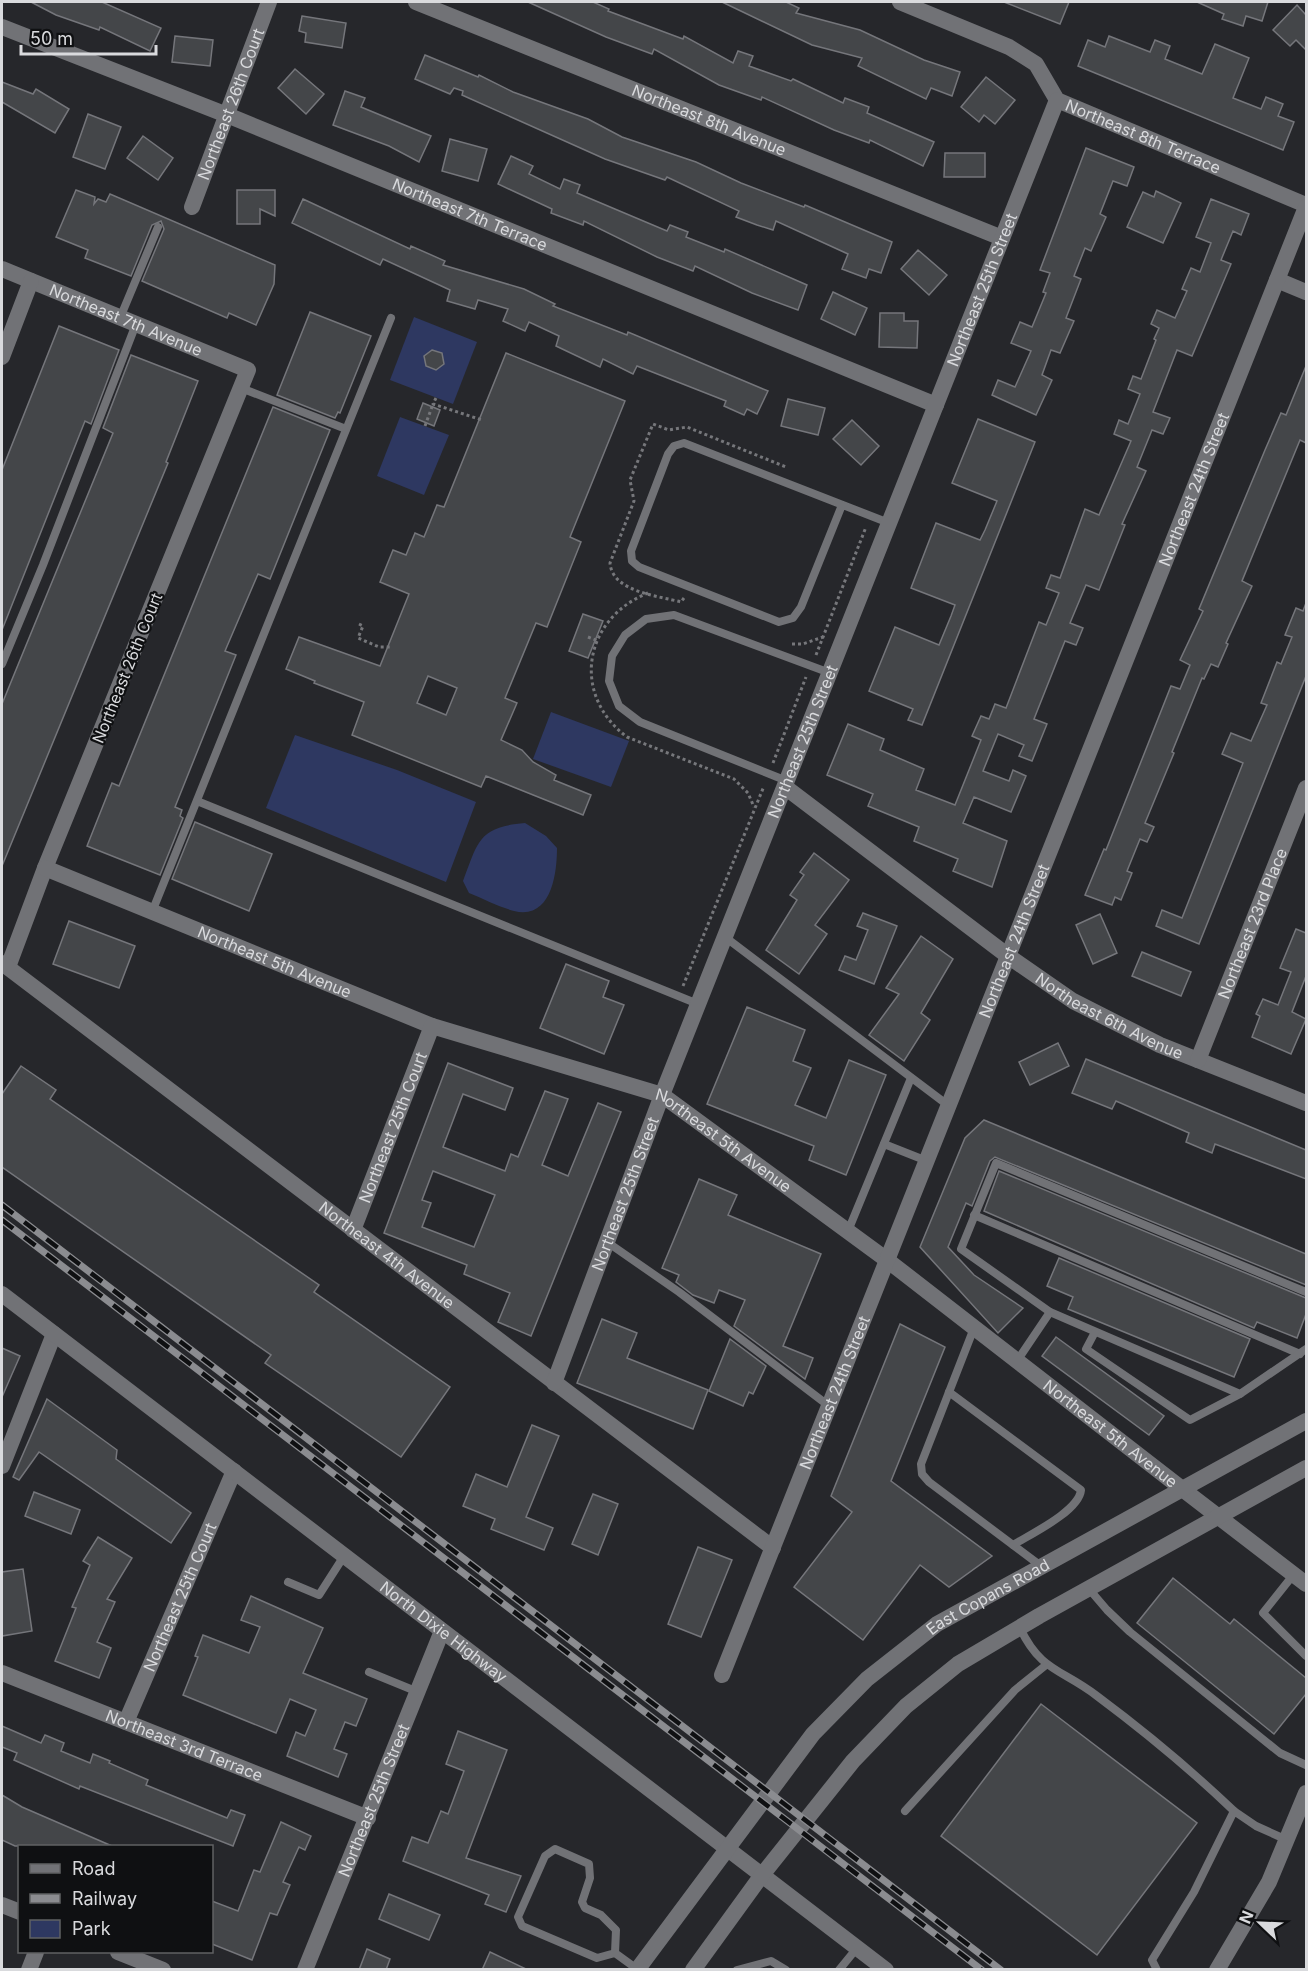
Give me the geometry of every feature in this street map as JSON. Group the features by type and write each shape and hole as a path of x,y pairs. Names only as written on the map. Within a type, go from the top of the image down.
{"street":[{"name":"Northeast 26th Court","path":"192,207 269,2"},
{"name":"Northeast 8th Avenue","path":"416,2 1002,238"},
{"name":"Northeast 8th Terrace","path":"900,2 1009,48 1036,64 1057,100 1306,206"},
{"name":"Northeast 7th Terrace","path":"2,27 227,115 936,405"},
{"name":"Northeast 25th Street","path":"554,1383 698,1004 1057,100"},
{"name":"Northeast 24th Street","path":"722,1675 1306,206"},
{"name":"Northeast 7th Avenue","path":"2,269 249,370"},
{"path":"1277,280 1306,292"},
{"path":"2,357 31,281"},
{"name":"Northeast 26th Court","path":"5,965 249,370"},
{"name":"Northeast 6th Avenue","path":"786,784 1008,956 1073,1000 1118,1025 1306,1103"},
{"name":"Northeast 23rd Place","path":"1198,1060 1306,788"},
{"name":"Northeast 5th Avenue","path":"45,868 432,1026 663,1095 887,1260 1300,1579"},
{"name":"Northeast 4th Avenue","path":"5,965 773,1548"},
{"name":"Northeast 25th Court","path":"353,1230 432,1026"},
{"name":"North Dixie Highway","path":"2,1294 886,1970"},
{"path":"2,1466 6,1440 54,1334"},
{"name":"East Copans Road","path":"727,1848 813,1734 867,1679 937,1624 1306,1420"},
{"path":"693,1970 762,1875 853,1761 906,1706 958,1664 1306,1468"},
{"name":"Northeast 25th Court","path":"126,1722 234,1472"},
{"name":"Northeast 25th Street","path":"305,1970 442,1631"},
{"name":"Northeast 3rd Terrace","path":"2,1673 368,1818"},
{"path":"1216,1970 1269,1882 1306,1794"},
{"path":"637,1969 727,1848"},
{"path":"2,1905 18,1911"},
{"path":"29,1970 36,1953"},
{"path":"120,1953 163,1970"}],"lane":[{"path":"120,318 158,227"},
{"path":"152,912 391,318"},
{"path":"2,664 48,555 136,324"},
{"path":"241,388 346,429"},
{"path":"842,505 801,608 793,618 778,622 639,567 632,561 631,551 668,454 674,447 684,443 889,523"},
{"path":"786,784 640,722 619,706 609,681 612,656 625,635 646,619 674,615 830,673"},
{"path":"197,801 698,1004"},
{"path":"725,937 949,1106"},
{"path":"848,1231 911,1078"},
{"path":"884,1144 927,1161"},
{"path":"1240,1394 1050,1312 961,1249 996,1163 1306,1292"},
{"path":"974,1215 1303,1351"},
{"path":"608,1242 679,1292 829,1406"},
{"path":"1017,1361 1050,1312"},
{"path":"974,1328 921,1464 922,1474 1041,1566"},
{"path":"1095,1332 1086,1349 1190,1420 1240,1394 1303,1351"},
{"path":"949,1392 1081,1490 1080,1497 1072,1507 1013,1545"},
{"path":"288,1582 319,1594 344,1556"},
{"path":"1300,1579 1265,1607 1263,1613 1306,1656"},
{"path":"1089,1589 1130,1632 1280,1753 1306,1765"},
{"path":"1020,1628 1028,1644 1046,1665 1095,1694 1234,1811 1256,1826 1287,1840"},
{"path":"905,1811 1015,1690 1046,1665"},
{"path":"369,1672 418,1692"},
{"path":"1157,1970 1152,1960 1194,1892 1234,1811"},
{"path":"555,1849 589,1864 590,1878 582,1902 585,1908 601,1915 616,1930 615,1953 597,1958 522,1926 518,1917 545,1856 555,1849"},
{"path":"839,1970 857,1948"},
{"path":"615,1953 637,1969"},
{"path":"737,1970 771,1961 786,1970"}],"path":[{"path":"424,426 436,398"},
{"path":"433,404 482,420"},
{"path":"690,587 681,602 649,593 622,584 615,577 610,563 634,501 630,480 653,424 669,430 687,427 794,470"},
{"path":"649,593 632,600 613,614 592,654 590,670 593,690 601,711 612,726 627,737 734,779 748,793 755,808"},
{"path":"358,624 363,626 358,638 380,647 391,648"},
{"path":"588,637 598,641"},
{"path":"786,643 803,644 823,637"}],"green space":[{"path":"414,317 477,342 453,404 390,380"},
{"path":"400,417 449,435 424,495 377,476"},
{"path":"551,712 629,741 611,787 533,759"},
{"path":"295,735 397,770 476,802 446,882 266,808"},
{"path":"525,823 546,836 557,848 553,882 544,902 536,909 526,912 514,911 469,893 463,881 472,856 482,839 498,828"}],"building":[{"path":"31,2 102,2 161,28 150,51 100,27 99,30 56,15"},
{"path":"528,2 593,2 609,9 608,11 683,39 684,36 733,63 738,51 753,56 749,66 791,81 793,79 843,103 845,98 869,107 867,113 934,142 923,166 870,140 869,143 834,130 762,97 761,100 719,85 654,49 652,54 606,37"},
{"path":"722,2 786,2 799,8 796,13 860,30 924,60 960,72 952,96 931,88 926,99 858,66 862,58 812,45"},
{"path":"1004,2 1069,2 1060,24"},
{"path":"1197,2 1268,2 1262,21 1246,16 1243,26 1222,19 1224,14"},
{"path":"1297,5 1306,15 1306,50 1296,40 1290,46 1273,30"},
{"path":"302,16 346,23 342,48 305,42 306,33 299,31"},
{"path":"175,36 213,40 210,66 172,62"},
{"path":"1109,36 1150,52 1155,40 1170,46 1165,59 1202,74 1215,44 1249,58 1233,98 1261,109 1266,97 1283,104 1278,116 1294,122 1283,150 1078,66 1088,40 1105,47"},
{"path":"425,55 478,77 479,75 513,92 588,119 622,137 696,162 741,183 804,207 805,205 892,242 881,273 869,269 866,278 842,269 848,254 776,221 773,230 736,217 739,211 667,177 665,180 605,159 462,95 463,91 454,88 450,94 415,79"},
{"path":"295,69 324,94 306,114 278,88"},
{"path":"986,77 1015,100 995,124 984,115 979,122 961,107"},
{"path":"2,82 33,94 36,89 69,109 55,133 2,102"},
{"path":"345,91 365,98 361,107 431,136 419,162 389,146 333,125"},
{"path":"88,114 121,127 105,169 73,157"},
{"path":"143,136 173,158 158,180 127,158"},
{"path":"450,139 487,149 478,181 442,171"},
{"path":"1086,148 1134,167 1127,186 1113,181 1100,214 1106,217 1091,251 1085,248 1074,276 1081,279 1066,318 1074,321 1060,353 1051,350 1042,375 1052,380 1036,415 992,395 998,380 1015,387 1031,351 1011,343 1020,322 1032,327 1046,293 1043,292 1050,273 1040,270"},
{"path":"945,153 985,153 985,177 944,177"},
{"path":"511,156 533,166 529,174 560,189 564,179 580,185 577,193 667,231 670,225 688,232 686,237 724,252 725,249 807,285 798,310 752,293 695,266 693,271 657,257 584,221 583,225 551,213 552,209 498,184"},
{"path":"76,190 95,197 94,204 98,199 106,202 110,194 275,265 274,284 256,325 229,313 227,318 142,281 164,229 161,221 152,225 131,276 85,258 88,250 56,237"},
{"path":"237,190 275,190 275,216 260,209 260,224 237,224"},
{"path":"1156,191 1181,203 1163,243 1127,227 1143,192 1154,197"},
{"path":"303,199 410,249 411,246 445,261 443,265 524,289 555,304 553,306 627,335 628,332 768,391 757,414 747,409 744,415 724,406 726,401 637,366 633,374 603,359 600,367 556,346 559,336 529,322 525,331 503,321 508,309 478,300 475,309 447,301 450,290 383,259 380,265 292,223"},
{"path":"1211,199 1249,214 1241,235 1233,231 1221,260 1231,264 1192,356 1177,350 1153,412 1170,418 1163,434 1152,430 1137,467 1146,471 1122,524 1125,525 1099,590 1086,585 1070,623 1083,628 1076,645 1065,641 1034,719 1047,724 1032,761 1019,756 1024,745 998,734 983,771 1009,781 1013,770 1026,776 1011,812 974,797 963,823 1007,841 992,887 953,871 958,859 914,841 919,827 868,806 873,794 827,775 848,724 884,739 880,750 924,769 916,790 955,805 981,740 972,736 981,716 989,719 995,704 1006,708 1039,622 1046,625 1059,593 1046,588 1051,575 1060,578 1085,509 1099,515 1131,441 1114,434 1119,420 1128,424 1140,394 1128,389 1133,376 1141,379 1156,340 1154,339 1159,328 1151,324 1157,310 1175,318 1187,291 1182,289 1191,268 1200,272 1211,243 1196,237"},
{"path":"918,250 947,275 929,295 901,269"},
{"path":"833,292 867,308 855,335 821,319"},
{"path":"310,312 371,336 340,413 338,412 335,418 277,395"},
{"path":"880,313 904,313 904,321 918,321 917,348 879,347"},
{"path":"59,326 119,350 91,424 85,421 2,630 2,470"},
{"path":"432,350 442,353 444,364 436,370 426,366 424,356"},
{"path":"506,353 625,401 570,537 581,542 547,627 536,623 505,698 517,703 501,740 522,750 533,762 556,775 554,780 591,795 583,815 486,776 481,787 352,735 364,702 314,683 315,681 286,669 299,637 380,666 409,594 380,582 393,550 406,555 415,533 424,537 437,505 444,507","holes":["428,676 457,688 446,715 417,703"]},
{"path":"131,355 198,381 166,462 168,463 2,866 2,704 113,433 103,428"},
{"path":"1306,366 1306,443 1300,440 1242,581 1252,586 1226,643 1228,644 1218,667 1211,664 1204,679 1202,678 1172,752 1174,753 1145,823 1154,827 1147,842 1140,839 1127,871 1132,873 1121,900 1115,897 1112,905 1085,895 1104,849 1106,850 1171,686 1180,689 1190,665 1180,660 1203,611 1199,609 1281,413 1286,415"},
{"path":"788,399 825,408 818,435 781,426"},
{"path":"423,403 440,410 434,426 417,419"},
{"path":"273,407 330,430 270,579 258,574 225,651 236,655 175,807 182,810 180,816 183,818 160,875 87,846 112,783 119,786"},
{"path":"978,419 1035,442 922,725 908,720 913,709 869,691 895,627 939,645 951,616 955,605 911,588 936,523 980,540 997,501 952,483"},
{"path":"852,420 879,446 861,465 833,439"},
{"path":"1306,603 1306,676 1199,944 1156,926 1162,910 1182,918 1243,763 1222,754 1231,733 1251,741 1267,705 1261,703 1277,662 1281,664 1292,637 1285,635 1296,608 1303,611"},
{"path":"583,614 603,621 588,658 569,651"},
{"path":"195,822 272,854 249,911 172,879"},
{"path":"814,853 849,880 815,925 827,934 799,974 766,950 797,900 790,895 804,875 800,872"},
{"path":"863,913 897,926 874,984 839,970 845,956 856,960 868,930 857,926"},
{"path":"1100,914 1117,953 1093,964 1076,925"},
{"path":"69,921 135,946 119,988 53,964"},
{"path":"1296,929 1306,933 1306,976 1292,1012 1306,1019 1291,1054 1252,1037 1260,1016 1256,1014 1263,999 1278,1005 1291,972 1280,968"},
{"path":"921,936 953,959 921,1013 930,1020 904,1061 869,1035 899,994 886,988"},
{"path":"1142,952 1191,972 1181,996 1132,976"},
{"path":"566,964 609,981 603,997 624,1005 604,1054 540,1028"},
{"path":"747,1007 805,1030 793,1061 811,1068 795,1105 826,1118 849,1060 886,1075 846,1175 809,1160 814,1146 707,1104"},
{"path":"1058,1043 1069,1066 1030,1085 1019,1062"},
{"path":"1086,1059 1306,1150 1306,1179 1215,1144 1212,1153 1186,1142 1189,1133 1116,1101 1112,1109 1072,1093"},
{"path":"448,1063 513,1088 505,1110 463,1094 443,1147 505,1171 511,1154 518,1157 545,1091 568,1099 542,1165 568,1176 598,1103 621,1112 531,1336 498,1322 510,1293 464,1274 467,1265 384,1233","holes":["433,1171 495,1195 474,1247 422,1227 431,1203 422,1200"]},
{"path":"21,1066 56,1090 50,1099 319,1285 314,1292 450,1387 401,1457 265,1363 271,1355 2,1167 2,1094"},
{"path":"984,1120 1306,1254 1306,1285 995,1157 990,1161 972,1206 966,1203 948,1247 974,1275 1023,1308 998,1333 920,1247 965,1138"},
{"path":"999,1171 1306,1298 1306,1314 1297,1338 1257,1322 1254,1328 984,1211"},
{"path":"699,1179 737,1195 728,1215 821,1254 783,1346 813,1358 805,1379 734,1326 745,1300 719,1290 714,1303 693,1295 676,1282 679,1275 662,1268"},
{"path":"1059,1258 1250,1339 1234,1377 1068,1309 1073,1297 1047,1286"},
{"path":"602,1319 637,1333 627,1358 708,1390 693,1429 577,1383"},
{"path":"900,1324 945,1347 891,1481 992,1556 949,1587 920,1565 863,1640 794,1587 852,1512 831,1496"},
{"path":"1056,1337 1164,1416 1149,1435 1042,1356"},
{"path":"730,1339 766,1366 753,1394 749,1392 743,1406 709,1391"},
{"path":"2,1348 20,1356 2,1397"},
{"path":"47,1399 117,1450 116,1459 191,1513 171,1543 39,1452 19,1480 13,1477"},
{"path":"532,1425 559,1436 526,1517 553,1528 544,1550 491,1529 495,1519 463,1506 476,1474 507,1487"},
{"path":"34,1492 80,1510 71,1534 25,1516"},
{"path":"593,1494 618,1504 598,1555 572,1544"},
{"path":"98,1537 132,1558 107,1599 115,1602 97,1642 111,1648 99,1678 55,1661 76,1608 72,1607 90,1565 83,1561"},
{"path":"698,1547 732,1560 701,1637 668,1624"},
{"path":"23,1569 32,1631 2,1636 2,1572"},
{"path":"1173,1578 1230,1624 1234,1619 1306,1678 1306,1694 1274,1734 1137,1623"},
{"path":"251,1596 323,1628 303,1673 367,1699 356,1726 345,1722 334,1749 347,1754 338,1777 287,1756 296,1732 305,1736 316,1710 290,1699 276,1733 183,1695 198,1657 195,1656 203,1635 249,1653 260,1627 241,1620"},
{"path":"1041,1704 1197,1823 1097,1955 941,1836"},
{"path":"2,1726 41,1743 45,1735 64,1743 61,1751 90,1763 93,1754 148,1780 146,1785 227,1818 231,1810 245,1815 233,1846 80,1786 79,1789 14,1760 17,1753 2,1747"},
{"path":"458,1731 507,1750 466,1858 521,1876 506,1912 485,1904 489,1895 403,1861 412,1837 428,1843 441,1811 448,1814 464,1771 446,1764"},
{"path":"2,1795 22,1807 110,1845 15,1846 2,1840"},
{"path":"281,1822 311,1836 305,1850 299,1847 283,1882 290,1885 277,1915 270,1913 252,1960 213,1944 213,1901 238,1911 254,1870 260,1872"},
{"path":"389,1894 440,1915 429,1940 379,1919"},
{"path":"367,1949 390,1959 386,1970 359,1970"},
{"path":"490,1952 528,1970 482,1970"}],"railway":[{"path":"2,1205 1001,1970"},
{"path":"2,1220 982,1970"}]}
